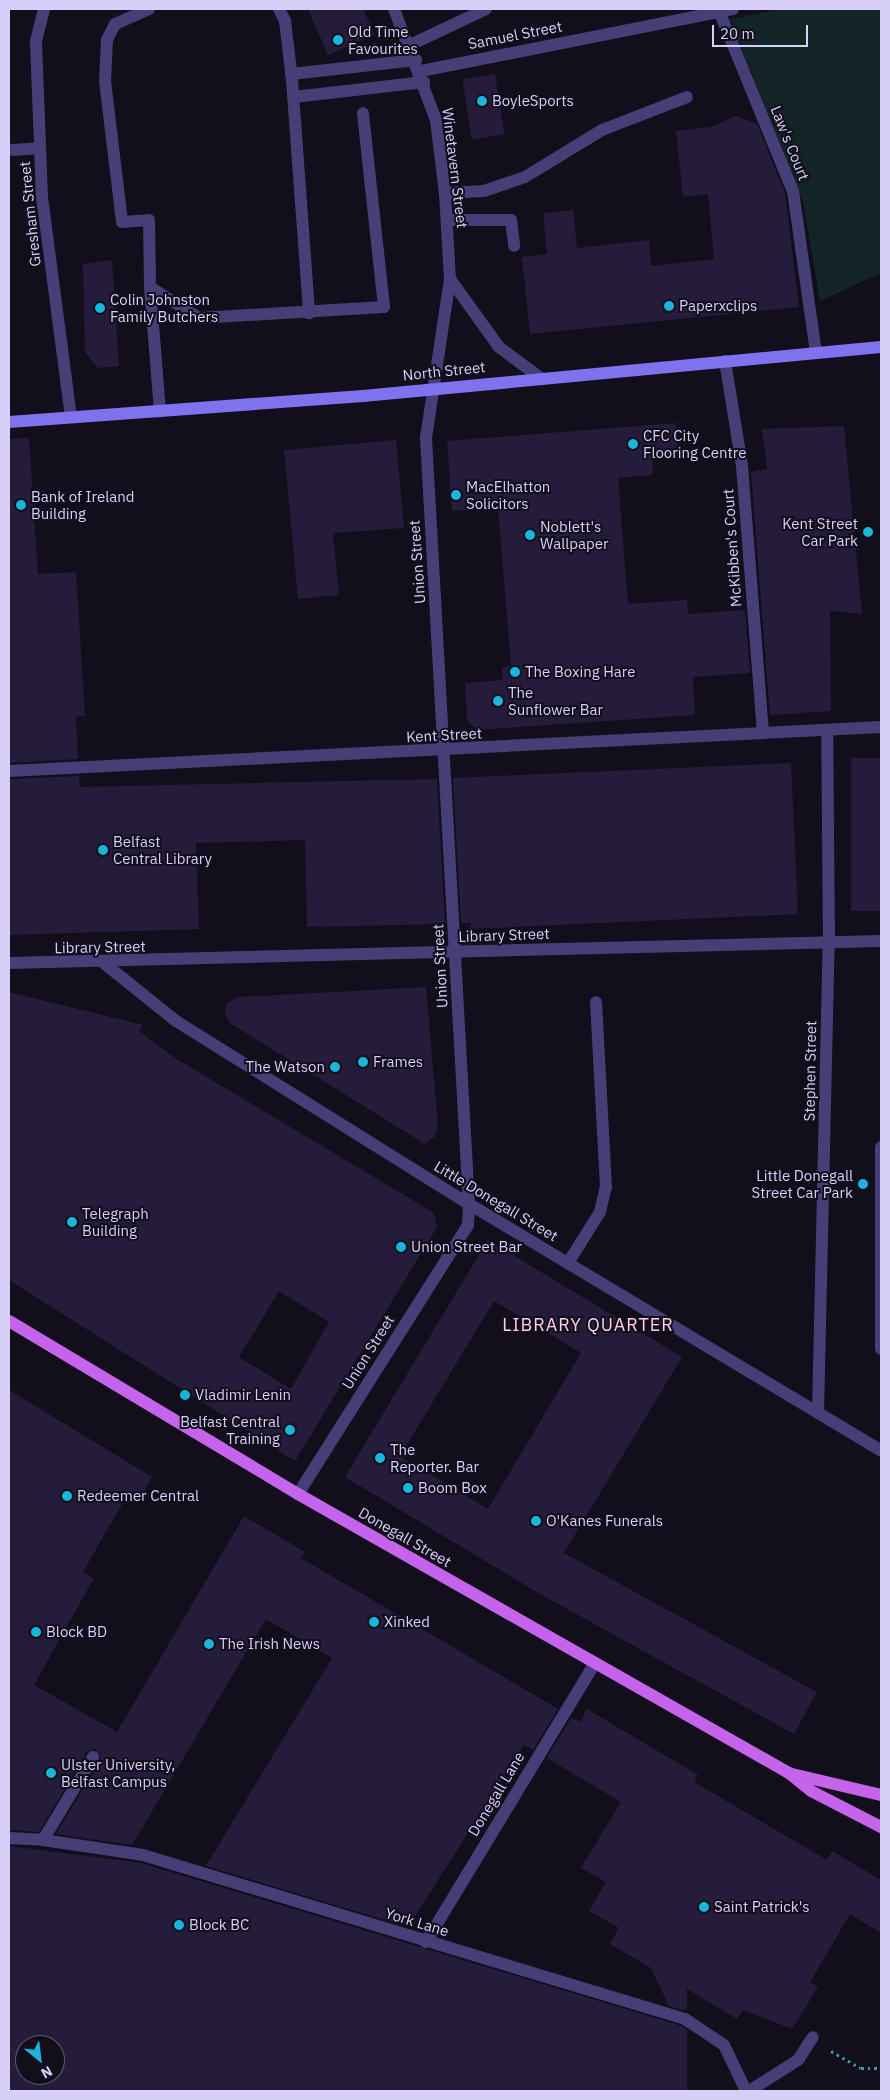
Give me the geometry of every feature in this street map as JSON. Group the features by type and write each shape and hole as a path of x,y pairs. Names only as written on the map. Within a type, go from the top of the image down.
{"main road":[{"name":"North Street","path":"9,422 160,412 433,389 816,352 881,348"},
{"name":"Donegall Street","path":"9,1321 298,1494 789,1773 811,1792 881,1827"},
{"name":"Donegall Street","path":"789,1773 881,1795"}],"street":[{"name":"Gresham Street","path":"44,9 36,42 40,148 71,417"},
{"path":"149,9 115,24 106,40 105,81 122,222 149,220 150,286 160,412"},
{"path":"279,9 285,21 294,97 309,313"},
{"name":"Winetavern Street","path":"394,9 420,71 436,120 445,192 450,279 433,389"},
{"path":"410,45 486,9"},
{"name":"Samuel Street","path":"420,71 733,9"},
{"name":"Law's Court","path":"719,12 793,191 816,352"},
{"path":"291,74 420,71"},
{"path":"294,97 420,71"},
{"path":"445,192 484,191 524,177 602,130 687,97"},
{"path":"150,286 199,318 309,313 384,307 363,113"},
{"path":"13,150 40,148"},
{"path":"446,220 511,220 514,246"},
{"path":"450,279 498,347 542,379"},
{"name":"McKibben's Court","path":"725,362 742,466 763,733"},
{"name":"Union Street","path":"298,1494 468,1225 469,1204 456,952 426,438 433,389"},
{"name":"Kent Street","path":"9,771 445,751 881,727"},
{"name":"Stephen Street","path":"818,1413 829,942 827,730"},
{"name":"Library Street","path":"9,963 105,964 456,952 881,941"},
{"name":"Little Donegall Street","path":"105,964 176,1021 469,1204 881,1451"},
{"path":"568,1264 600,1212 606,1187 596,1002"},
{"path":"881,1147 881,1350"},
{"name":"Donegall Lane","path":"426,1942 594,1663"},
{"path":"43,1840 93,1756"},
{"name":"York Lane","path":"9,1838 43,1840 143,1855 685,2019 724,2045 748,2091"},
{"path":"748,2091 798,2060 812,2038"}],"path":[{"path":"812,2038 861,2068 881,2068"}],"shaded area":[{"path":"782,9 881,9 881,273 820,301 803,202 730,19"}],"building":[{"path":"308,9 363,9 375,35 328,55"},
{"name":"BoyleSports","path":"495,74 505,134 472,139 462,79"},
{"path":"736,116 757,124 785,193 799,307 530,334 522,257 547,254 543,213 573,210 577,248 649,240 651,266 714,259 708,194 683,197 676,131 711,127"},
{"name":"Colin Johnston Family Butchers","path":"112,260 119,366 98,368 85,352 83,264"},
{"path":"676,423 678,457 652,459 653,475 618,478 628,604 687,600 688,614 745,610 750,673 693,677 695,715 477,730 467,720 465,683 503,680 502,667 511,666 498,507 452,511 447,441"},
{"path":"844,426 862,614 830,611 831,711 770,715 751,472 767,469 762,429"},
{"path":"29,438 38,574 76,572 85,716 76,717 78,759 9,763 9,439"},
{"path":"396,440 404,528 333,533 339,595 298,599 284,450"},
{"path":"851,758 881,758 881,911 851,911"},
{"path":"791,763 798,914 471,929 471,923 461,923 453,778"},
{"name":"Belfast Central Library","path":"79,776 80,787 437,779 445,924 307,927 305,840 196,843 199,929 9,935 9,779"},
{"name":"Frames","path":"426,987 438,1126 434,1137 425,1144 230,1023 225,1013 227,1003 239,997"},
{"path":"9,992 143,1025 139,1031 175,1058 434,1213 437,1227 295,1461 9,1280","holes":["279,1291 329,1322 291,1389 239,1357"]},
{"path":"488,1240 682,1357 564,1553 817,1692 794,1734 540,1594 345,1477","holes":["494,1301 581,1353 488,1509 400,1456"]},
{"path":"9,1390 152,1477 137,1503 126,1497 83,1572 94,1578 34,1685 117,1732 244,1516 305,1552 301,1558 558,1709 533,1750 524,1745 408,1927 206,1866 332,1658 266,1619 132,1845 56,1834 100,1761 100,1754 94,1749 86,1753 39,1832 9,1830"},
{"path":"587,1709 698,1775 694,1782 827,1860 832,1851 881,1880 881,1933 850,1914 810,1982 818,1987 792,2029 743,2010 737,2019 687,1989 687,2011 669,2006 651,1968 610,1944 619,1928 589,1911 606,1882 581,1868 621,1802 547,1758 571,1718 580,1722"},
{"name":"Ulster University, Belfast Campus","path":"9,1846 141,1863 682,2026 687,2030 687,2091 9,2091"}],"place":[{"name":"Old Time Favourites","path":"338,40"},
{"name":"BoyleSports","path":"482,101"},
{"name":"Paperxclips","path":"669,306"},
{"name":"Colin Johnston Family Butchers","path":"100,308"},
{"name":"CFC City Flooring Centre","path":"633,444"},
{"name":"MacElhatton Solicitors","path":"456,495"},
{"name":"Bank of Ireland Building","path":"21,505"},
{"name":"Kent Street Car Park","path":"868,532"},
{"name":"Noblett's Wallpaper","path":"530,535"},
{"name":"The Boxing Hare","path":"515,672"},
{"name":"The Sunflower Bar","path":"498,701"},
{"name":"Belfast Central Library","path":"103,850"},
{"name":"Frames","path":"363,1062"},
{"name":"The Watson","path":"335,1067"},
{"name":"Little Donegall Street Car Park","path":"863,1184"},
{"name":"Telegraph Building","path":"72,1222"},
{"name":"Union Street Bar","path":"401,1247"},
{"name":"Vladimir Lenin","path":"185,1395"},
{"name":"Belfast Central Training","path":"290,1430"},
{"name":"The Reporter. Bar","path":"380,1458"},
{"name":"Boom Box","path":"408,1488"},
{"name":"Redeemer Central","path":"67,1496"},
{"name":"O'Kanes Funerals","path":"536,1521"},
{"name":"Xinked","path":"374,1622"},
{"name":"Block BD","path":"36,1632"},
{"name":"The Irish News","path":"209,1644"},
{"name":"Ulster University, Belfast Campus","path":"51,1773"},
{"name":"Saint Patrick's","path":"704,1907"},
{"name":"Block BC","path":"179,1925"}],"district":[{"name":"LIBRARY QUARTER","path":"588,1325"}]}
